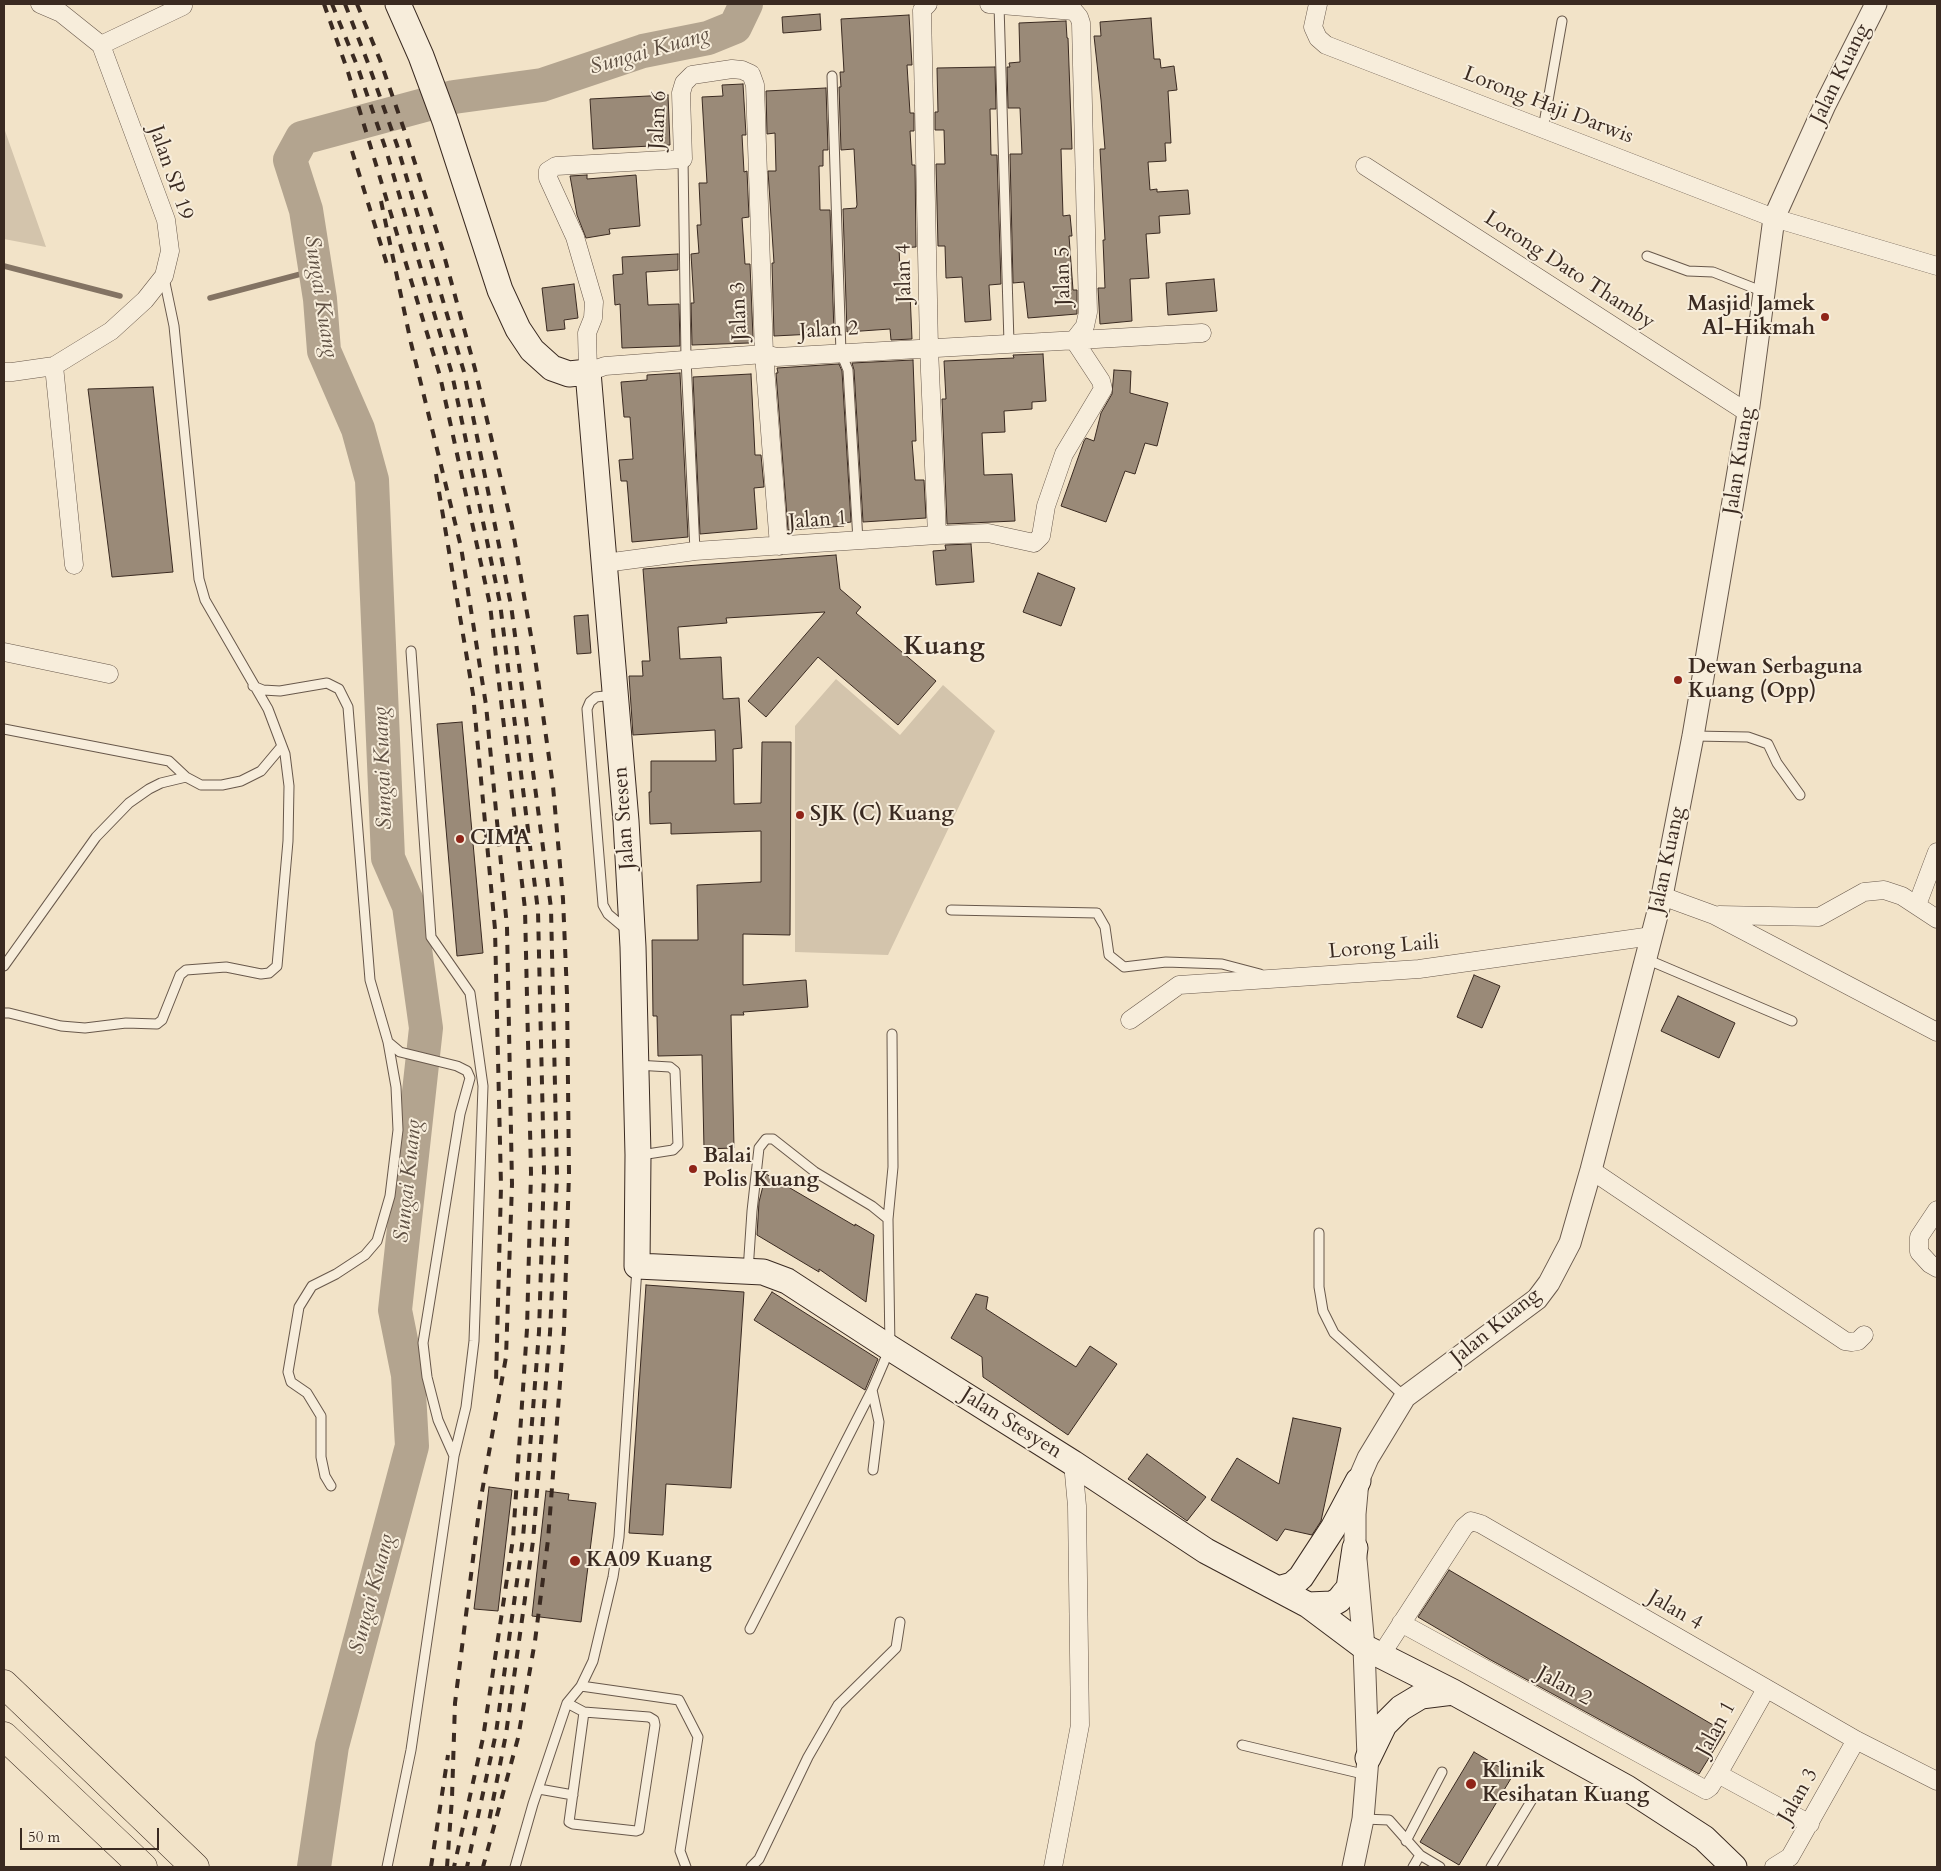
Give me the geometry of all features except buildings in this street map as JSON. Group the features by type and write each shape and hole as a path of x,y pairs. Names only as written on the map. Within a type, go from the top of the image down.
{"highway":[{"path":"4,1684 188,1861"},
{"path":"4,1736 143,1867"}],"main road":[{"path":"398,4 421,56 446,121 500,290 518,329 532,350 552,368 569,374 588,372"},
{"name":"Jalan Stesen","path":"588,372 616,694 633,934 638,1155 637,1266"},
{"name":"Jalan Stesyen","path":"637,1266 763,1272 787,1281 1074,1463 1206,1550 1308,1605 1372,1651 1453,1692 1626,1788 1704,1838 1734,1867"},
{"path":"1278,1589 1292,1585 1301,1577 1333,1528 1358,1481"},
{"path":"1308,1605 1332,1604 1344,1595 1349,1588 1355,1548"},
{"path":"1368,1767 1384,1725 1401,1708 1421,1696 1453,1692"}],"street":[{"path":"40,4 59,8 101,45 183,6 182,4"},
{"name":"Jalan 5","path":"994,4 1074,12 1079,16 1081,23 1088,312 1085,326 1074,340"},
{"name":"Lorong Haji Darwis","path":"1318,4 1313,27 1318,38 1326,46 1774,218 1937,266"},
{"name":"Jalan Kuang","path":"1353,1867 1363,1819 1368,1767 1372,1651 1355,1548 1355,1514 1358,1481 1368,1458 1405,1397 1537,1299 1549,1283 1570,1243 1591,1170 1662,896 1693,736 1748,413 1774,218 1825,105 1876,4"},
{"name":"Jalan 4","path":"925,7 929,348 937,535"},
{"name":"Jalan SP 19","path":"4,372 54,366 111,331 145,300 164,276 170,251 166,220 101,45"},
{"name":"Jalan 6","path":"588,372 587,333 593,318 594,302 575,237 548,178 548,171 556,166 683,159 681,93 684,83 692,75 732,69 742,70 751,74"},
{"name":"Jalan 3","path":"751,74 755,85 764,354 779,546"},
{"name":"Lorong Dato Thamby","path":"1366,166 1748,413"},
{"name":"Jalan 2","path":"588,372 606,366 686,359 764,354 777,357 1202,332"},
{"name":"Jalan 1","path":"605,563 695,551 937,535 988,533 1034,543 1040,536 1046,506 1064,454 1103,389 1074,340"},
{"path":"54,366 74,565"},
{"path":"4,652 109,674"},
{"path":"1917,905 1937,852"},
{"path":"1714,915 1819,917 1864,892 1884,890 1902,896 1937,919"},
{"path":"1662,896 1714,915 1937,1032"},
{"name":"Lorong Laili","path":"1130,1020 1180,984 1419,969 1652,936"},
{"path":"1591,1170 1845,1341 1858,1341 1864,1335"},
{"path":"1937,1210 1919,1237 1919,1252 1930,1264 1937,1268"},
{"path":"1053,1867 1080,1725 1077,1506 1074,1463"},
{"name":"Jalan 4","path":"1401,1623 1464,1527 1471,1521 1481,1524 1856,1740"},
{"path":"1372,1651 1401,1623"},
{"name":"Jalan 2","path":"1401,1623 1706,1790"},
{"name":"Jalan 1","path":"1706,1790 1718,1774 1766,1689"},
{"path":"1856,1740 1937,1781"},
{"name":"Jalan 3","path":"1774,1867 1794,1862 1810,1824 1856,1740"},
{"path":"1718,1774 1810,1824"}],"lane":[{"path":"994,4 1009,343"},
{"path":"1543,128 1562,21"},
{"path":"832,76 841,353 848,370 858,541"},
{"path":"683,159 686,359 695,551"},
{"path":"1647,256 1688,271 1712,272 1764,292"},
{"path":"4,1013 61,1026 86,1028 126,1023 157,1024 162,1020 180,975 186,970 226,968 261,974 268,973 277,966 288,841 289,786 285,754 268,709 204,600 199,579 174,326 164,276"},
{"path":"387,1867 411,1750 454,1456 466,1407 474,1341 483,1086 470,993 431,937 411,651"},
{"path":"253,686 263,690 280,690 327,683 340,689 348,707 370,980 388,1042 396,1087 398,1130 390,1196 377,1241 366,1255 336,1274 312,1286 299,1307 288,1372 291,1382 307,1393 321,1416 321,1458 331,1486"},
{"path":"4,729 169,761 186,777 201,785 222,786 241,781 261,771 282,746"},
{"path":"1693,736 1748,737 1768,744 1777,763 1800,795"},
{"path":"4,966 96,837 129,803 149,789 161,783 186,777"},
{"path":"951,910 1098,913 1105,927 1109,955 1124,967 1166,962 1222,964 1274,978"},
{"path":"1646,959 1792,1021"},
{"path":"750,1629 872,1390 890,1348 888,1219 893,1167 892,1034"},
{"path":"388,1042 400,1052 457,1066 467,1071 470,1078 460,1114 423,1343 427,1377 438,1420 454,1456"},
{"path":"636,1065 670,1067 675,1071 678,1145 673,1150 638,1155"},
{"path":"748,1271 759,1148 766,1139 773,1139 815,1172 872,1206 888,1219"},
{"path":"1319,1233 1319,1287 1323,1311 1334,1333 1405,1397"},
{"path":"515,1867 567,1704 581,1686 593,1661 613,1577 619,1537 637,1266"},
{"path":"872,1390 879,1422 872,1470"},
{"path":"752,1867 759,1859 808,1757 838,1704 896,1648 900,1622"},
{"path":"581,1686 679,1700 698,1737 680,1851 686,1867"},
{"path":"567,1704 584,1712 650,1717 654,1720 655,1725 639,1830 573,1824 569,1822 584,1712"},
{"path":"1242,1745 1368,1767"},
{"path":"1406,1841 1442,1772"},
{"path":"539,1789 573,1794"},
{"path":"1491,1867 1533,1798"},
{"path":"1363,1819 1389,1820 1420,1855 1440,1867"},
{"path":"1413,1867 1420,1855"}],"shaded area":[{"path":"4,128 46,247 4,239"},
{"path":"836,679 900,735 943,685 995,731 888,955 795,952 795,726"}],"waterway":[{"name":"Sungai Kuang","path":"314,1867 332,1746 412,1446 408,1375 395,1310 426,1028 409,906 388,858 372,480 358,429 324,351 320,299 306,210 290,160 302,138 454,97 542,85 643,51 708,38 735,27 746,4"},
{"path":"4,266 120,296"},
{"path":"210,298 316,270"}],"railway":[{"path":"324,4 348,72 440,376 490,605 525,909 531,1173 527,1329 513,1539 483,1738 454,1867"},
{"path":"332,4 358,68 386,150 452,374 500,603 538,911 544,1171 539,1332 523,1538 496,1733 467,1867"},
{"path":"345,4 397,145 464,372 511,605 551,908 557,1175 550,1333 533,1541 506,1734 489,1821"},
{"path":"357,4 380,60 442,248 475,369 512,526 536,665 553,786 563,899 567,994 569,1174 564,1330 548,1540 535,1641 518,1738 483,1867"},
{"path":"352,151 389,271"},
{"path":"381,201 411,343 461,547 486,705 507,927 512,1184 506,1357 480,1503 455,1703 452,1798 447,1867"},
{"path":"436,474 473,694 495,929 501,1186 496,1382"},
{"path":"431,1867 448,1755"}],"place":[{"name":"Masjid Jamek Al-Hikmah","path":"1825,317"},
{"name":"Dewan Serbaguna Kuang (Opp)","path":"1678,680"},
{"name":"SJK (C) Kuang","path":"800,815"},
{"name":"CIMA","path":"460,839"},
{"name":"Balai Polis Kuang","path":"693,1169"},
{"name":"KA09 Kuang","path":"575,1561"},
{"name":"Klinik Kesihatan Kuang","path":"1471,1784"}],"district":[{"name":"Kuang","path":"944,648"}]}
